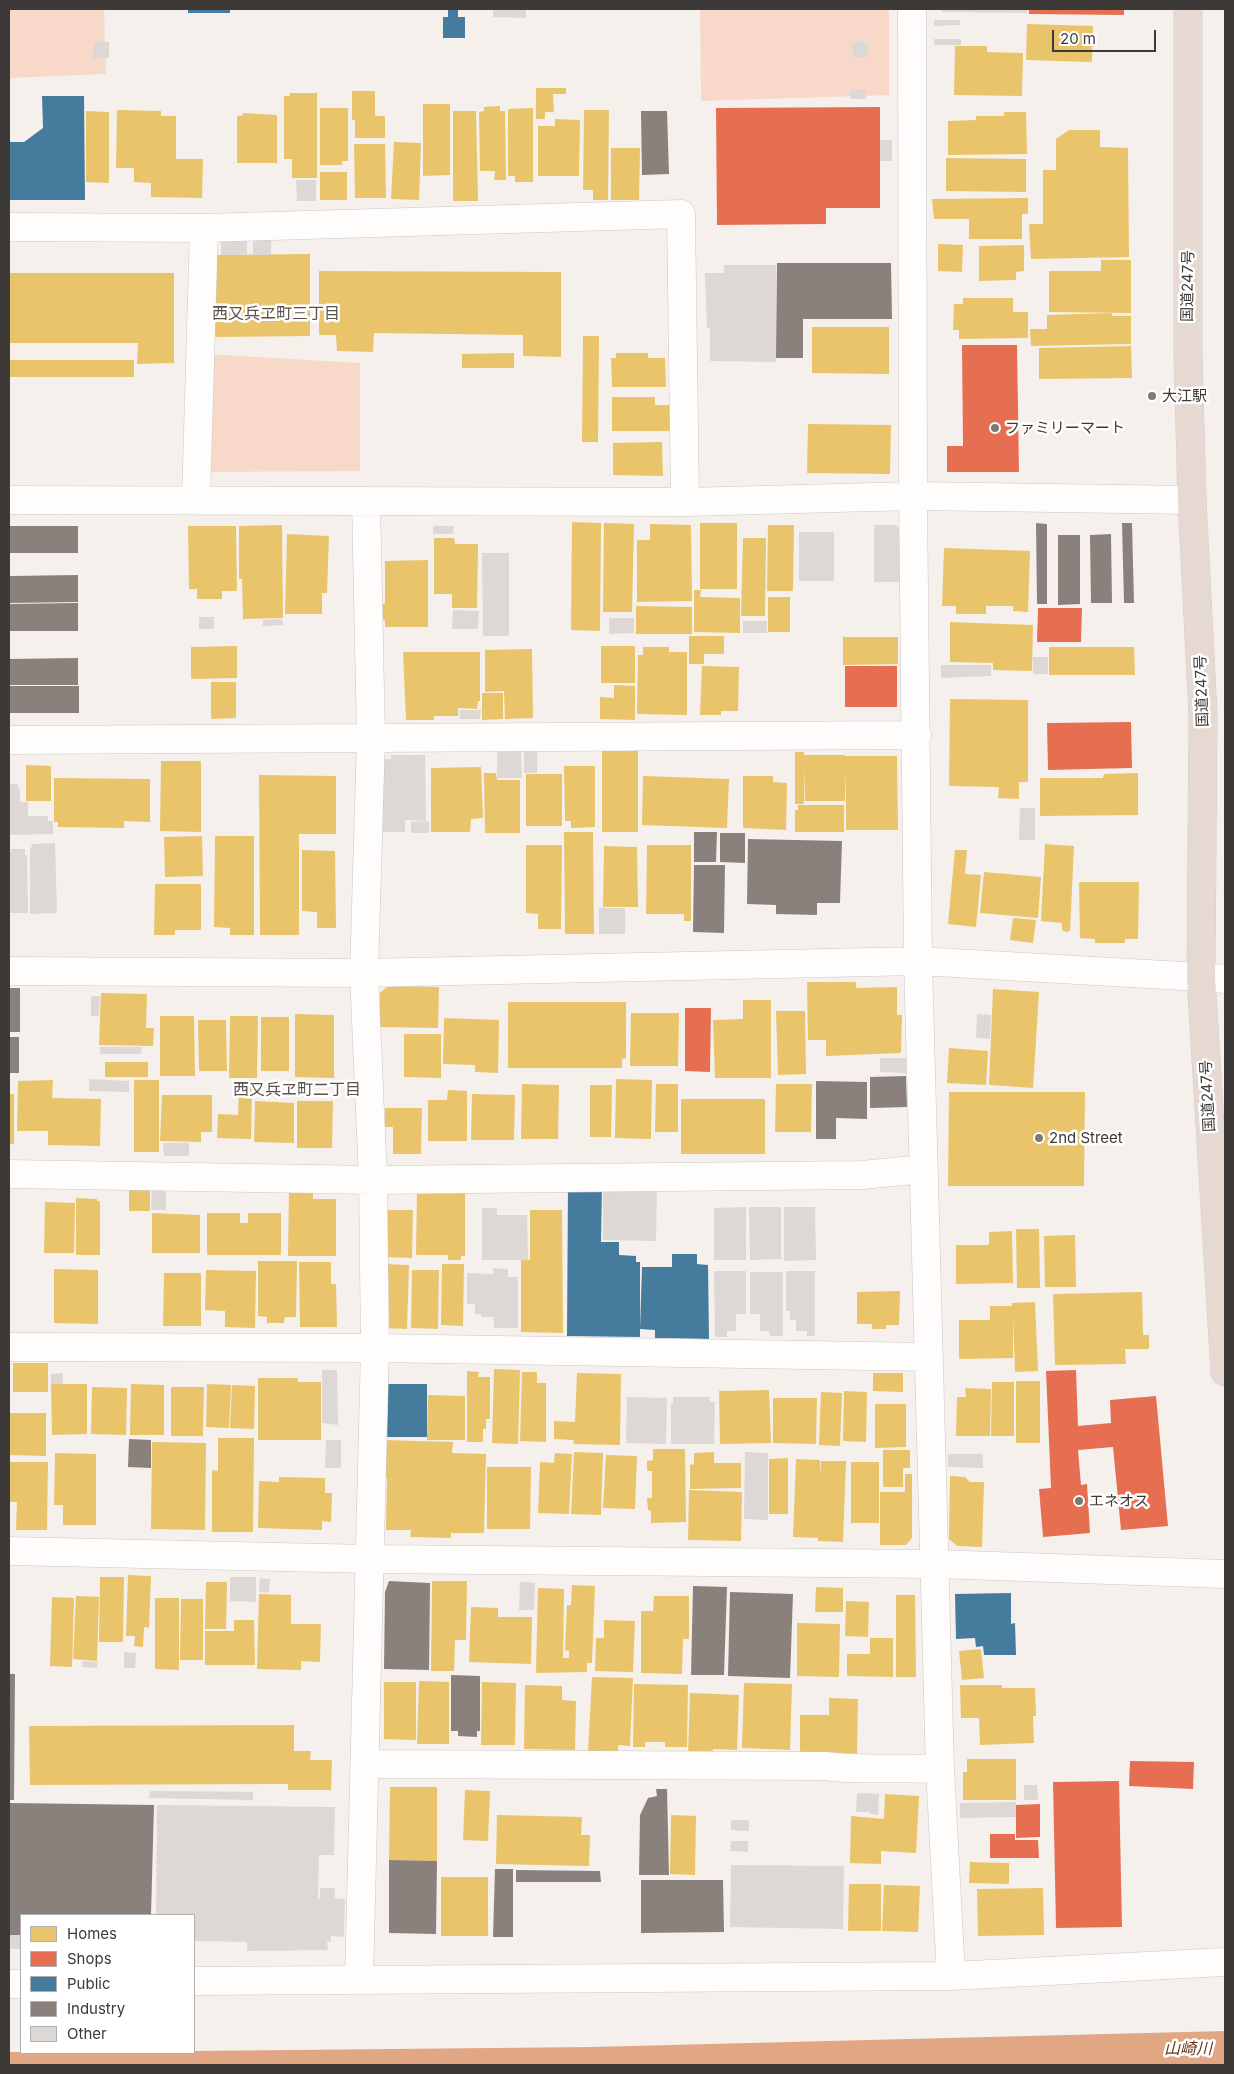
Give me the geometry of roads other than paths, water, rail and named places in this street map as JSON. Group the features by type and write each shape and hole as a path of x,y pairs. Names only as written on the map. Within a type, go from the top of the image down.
{"highway":[{"name":"国道247号","path":"1188,9 1188,354 1192,500 1204,714 1225,1372"}],"street":[{"path":"912,9 913,496 918,961 936,1564 940,1770 951,1976"},
{"path":"9,227 204,228 681,214 685,502"},
{"path":"196,500 204,228"},
{"path":"9,500 685,502 913,496 1192,500"},
{"path":"359,1979 375,1348 373,1180 364,973 371,738 366,501"},
{"path":"9,740 917,735"},
{"path":"9,971 364,973 918,961 1213,978"},
{"path":"9,1174 373,1180 862,1175 924,1169"},
{"path":"9,1347 375,1348 929,1357"},
{"path":"9,1551 370,1559 936,1564 1225,1574"},
{"path":"365,1764 825,1766 854,1770 901,1768 940,1770"},
{"path":"195,1981 951,1976 1225,1962"}],"water":[{"name":"山崎川","path":"1225,2031 1225,2065 9,2065 9,2052 20,2052 20,2054 195,2054 195,2051 592,2047"}],"place":[{"name":"大江駅","path":"1152,396"},
{"name":"ファミリーマート","path":"995,428"},
{"name":"2nd Street","path":"1039,1138"},
{"name":"エネオス","path":"1079,1501"}],"district":[{"name":"西又兵ヱ町三丁目","path":"276,314"},
{"name":"西又兵ヱ町二丁目","path":"297,1090"}]}
